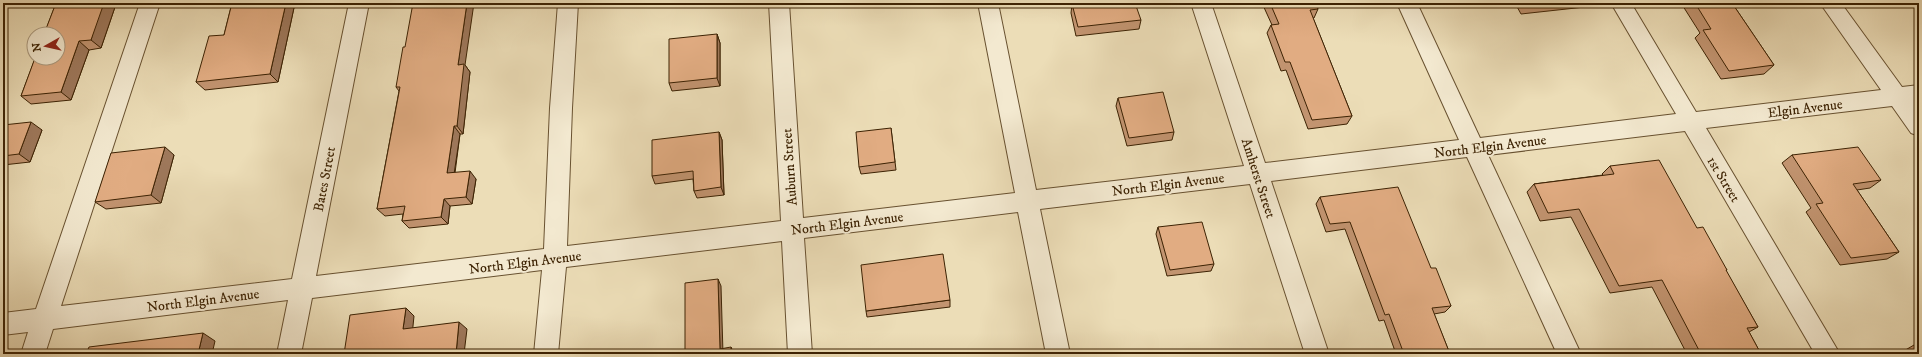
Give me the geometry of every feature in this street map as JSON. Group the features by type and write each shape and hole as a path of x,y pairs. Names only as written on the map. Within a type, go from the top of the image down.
{"street":[{"path":"33,354 43,320 78,222 150,3"},
{"name":"Bates Street","path":"289,354 359,3"},
{"path":"546,354 555,258 561,108 568,3"},
{"name":"Auburn Street","path":"779,3 800,354"},
{"path":"988,3 1029,201 1058,354"},
{"name":"Amherst Street","path":"1201,3 1316,354"},
{"path":"1407,3 1569,354"},
{"name":"1st Street","path":"1620,3 1828,354"},
{"path":"1830,3 1919,127"},
{"name":"Elgin Avenue","path":"1690,121 1919,94"},
{"name":"North Elgin Avenue","path":"3,324 1690,121"}],"building":[{"path":"56,3 104,3 91,40 79,41 61,92 21,96 32,66 66,66 66,26 47,26"},
{"path":"232,3 286,3 270,74 196,82 209,36 224,35"},
{"path":"413,3 467,3 458,65 464,64 457,126 454,126 447,173 470,171 466,197 444,199 441,217 402,221 405,206 377,209 400,87 396,87"},
{"path":"1135,3 1141,20 1078,27 1072,4"},
{"path":"1270,3 1315,3 1318,9 1310,10 1352,116 1312,120 1290,62 1285,62 1271,25 1279,24"},
{"path":"1526,3 1550,3 1527,6"},
{"path":"1695,3 1732,3 1774,65 1729,71 1703,30 1711,29"},
{"path":"717,34 717,78 669,83 669,39"},
{"path":"1163,92 1174,132 1129,138 1118,98"},
{"path":"31,122 19,154 3,156 3,125"},
{"path":"891,128 895,162 859,167 856,132"},
{"path":"719,132 721,187 694,191 693,171 652,176 652,140"},
{"path":"165,147 151,195 95,202 111,153"},
{"path":"1858,147 1881,180 1853,184 1899,252 1851,258 1816,204 1823,203 1792,155"},
{"path":"1659,160 1697,228 1703,227 1758,327 1747,328 1761,354 1701,354 1662,280 1619,286 1579,209 1548,213 1534,184 1614,174 1610,166"},
{"path":"1398,187 1431,268 1436,268 1451,306 1432,308 1450,354 1404,354 1389,314 1385,315 1350,222 1330,224 1320,197"},
{"path":"1202,222 1214,264 1170,270 1158,227"},
{"path":"943,254 950,300 866,311 861,265"},
{"path":"718,279 720,349 731,347 731,354 679,354 685,353 685,283"},
{"path":"406,308 403,329 459,322 456,354 344,354 350,315"},
{"path":"203,333 198,354 86,354 89,347"},
{"path":"1914,345 1919,345 1919,353"},
{"path":"1242,350 1243,354 1214,354"}]}
